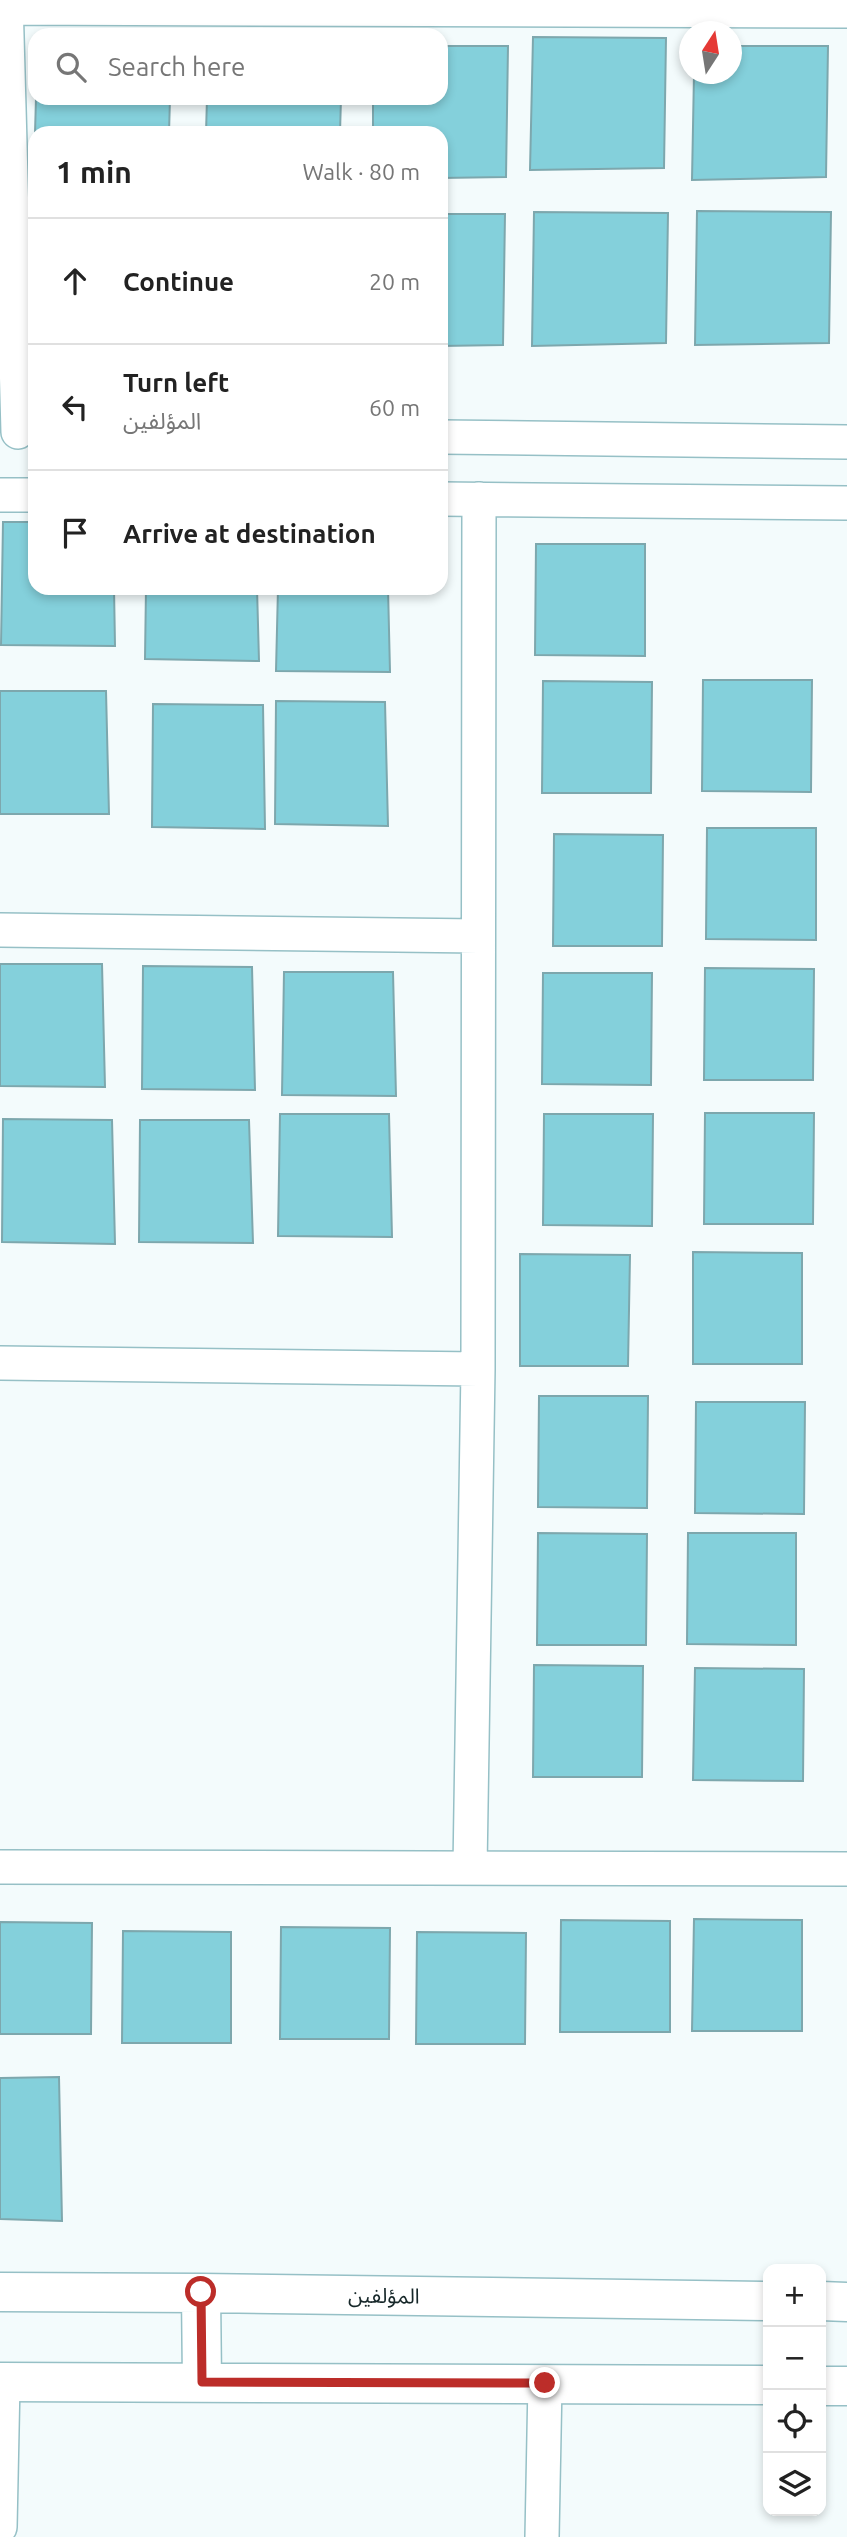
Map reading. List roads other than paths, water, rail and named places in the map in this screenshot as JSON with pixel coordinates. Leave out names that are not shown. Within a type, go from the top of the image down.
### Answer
[{"type":"street","points":[[18,432],[6,4],[847,11]]},
{"type":"street","points":[[448,437],[847,442]]},
{"type":"street","points":[[0,495],[28,495]]},
{"type":"street","points":[[448,499],[847,503]]},
{"type":"street","points":[[470,1868],[478,1369],[479,499]]},
{"type":"street","points":[[0,930],[478,936]]},
{"type":"street","points":[[0,1363],[478,1369]]},
{"type":"street","points":[[0,1867],[847,1869]]},
{"type":"street","name":"المؤلفين","points":[[0,2292],[201,2292],[763,2301]]},
{"type":"street","points":[[201,2292],[202,2382]]},
{"type":"street","points":[[826,2301],[847,2302]]},
{"type":"street","points":[[0,2527],[1,2382],[763,2385]]},
{"type":"street","points":[[542,2537],[545,2383]]},
{"type":"street","points":[[826,2386],[847,2386]]}]
